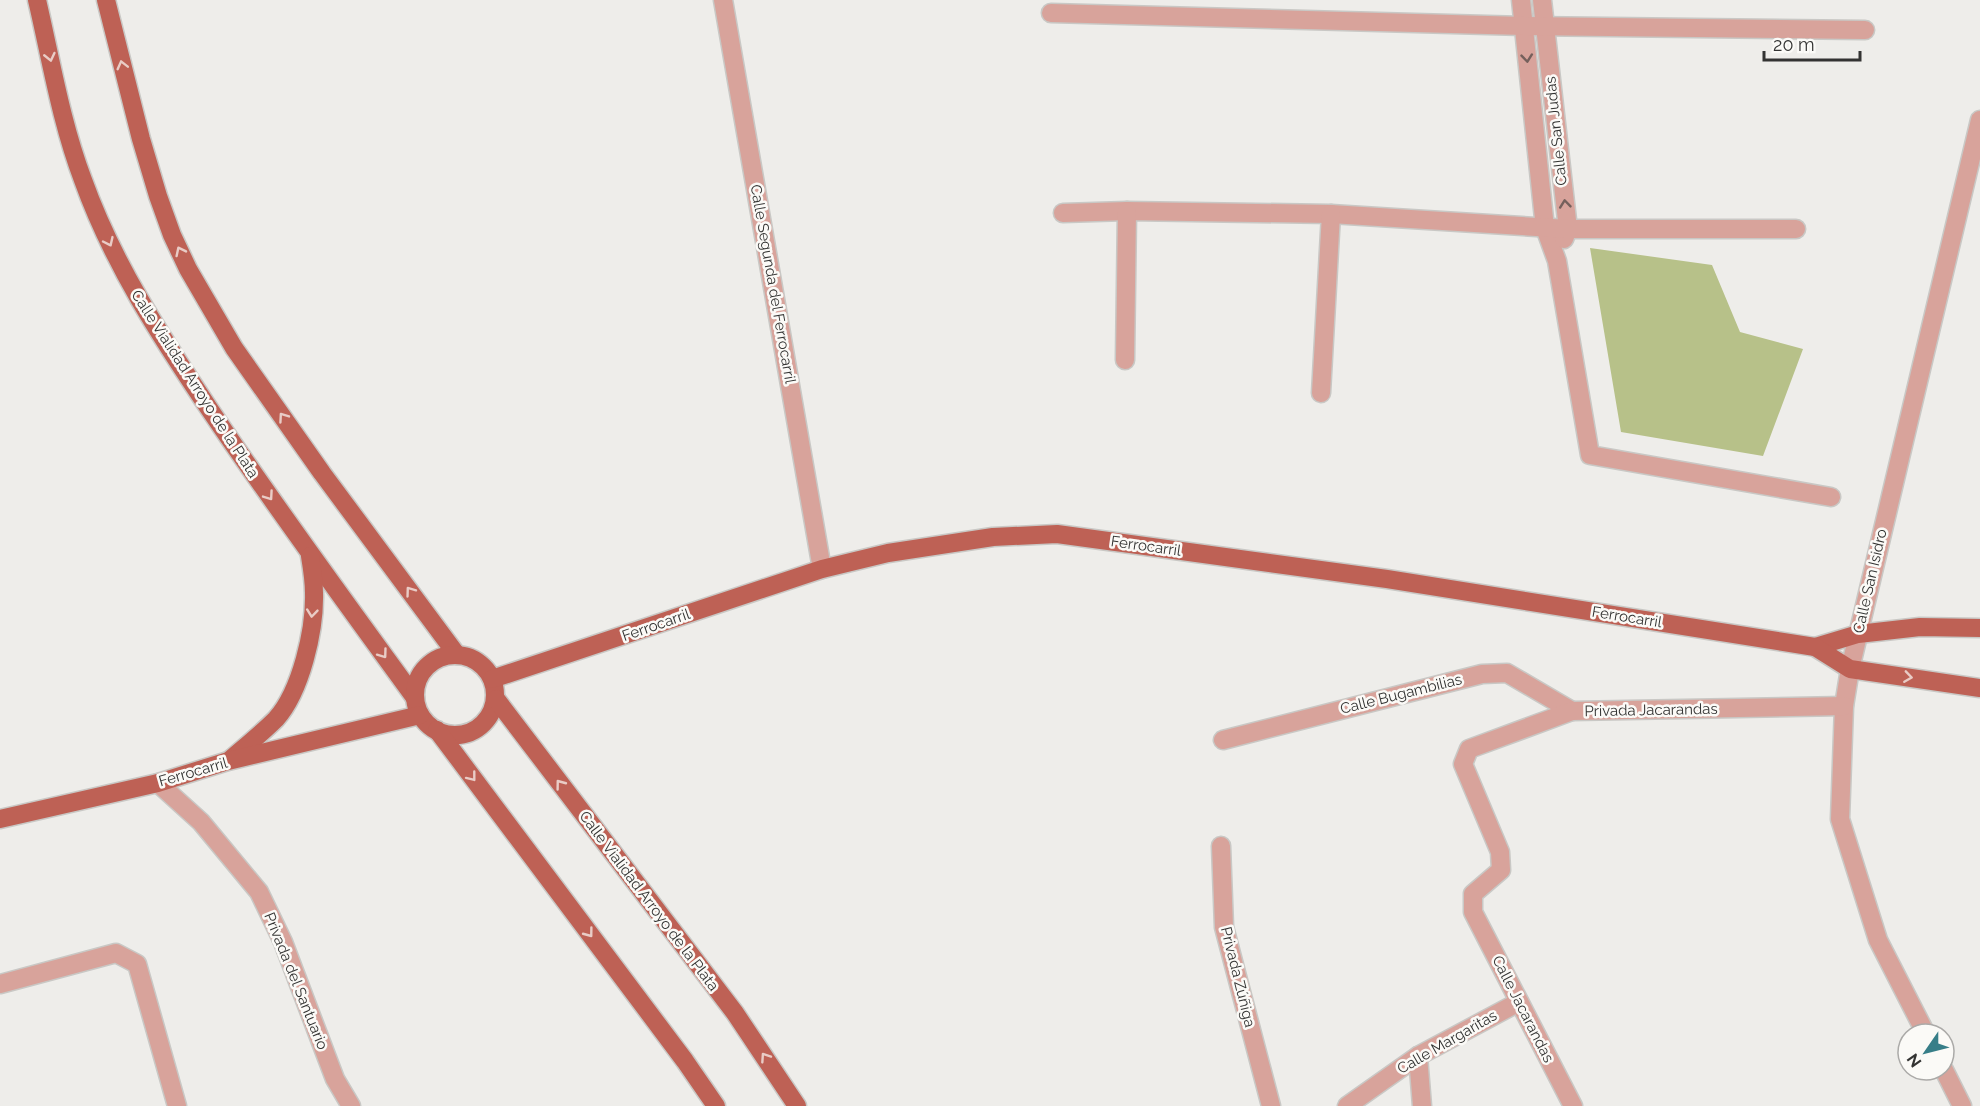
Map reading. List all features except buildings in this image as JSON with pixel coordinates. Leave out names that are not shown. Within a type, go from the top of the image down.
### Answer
[{"type":"main road","name":"Calle Vialidad Arroyo de la Plata","points":[[37,0],[67,127],[82,179],[122,270],[159,334],[242,458],[418,706]]},
{"type":"main road","points":[[106,0],[141,139],[158,196],[172,235],[188,269],[234,348],[322,473],[457,655]]},
{"type":"main road","name":"Ferrocarril","points":[[492,679],[822,569],[888,553],[993,537],[1057,534],[1387,579],[1815,647],[1850,669]]},
{"type":"main road","points":[[228,762],[276,718],[291,697],[301,668],[310,629],[314,594],[310,555]]},
{"type":"main road","name":"Ferrocarril","points":[[1815,647],[1858,634],[1920,627],[1980,628]]},
{"type":"main road","points":[[446,656],[468,657],[478,662],[492,679],[496,699],[489,717],[475,730],[456,735],[437,730],[427,724],[418,706],[416,687],[426,667],[446,656]]},
{"type":"main road","points":[[1850,669],[1980,688]]},
{"type":"main road","name":"Calle Vialidad Arroyo de la Plata","points":[[496,699],[735,1013],[797,1106]]},
{"type":"main road","name":"Ferrocarril","points":[[0,819],[158,783],[418,706]]},
{"type":"main road","points":[[437,730],[685,1061],[716,1106]]},
{"type":"street","name":"Calle Segunda del Ferrocarril","points":[[723,0],[822,569]]},
{"type":"street","name":"Calle San Judas","points":[[1521,0],[1545,228],[1557,261],[1590,454],[1831,497]]},
{"type":"street","name":"Calle San Judas","points":[[1542,0],[1568,229],[1557,261]]},
{"type":"street","points":[[1051,13],[1524,26],[1544,24],[1865,30]]},
{"type":"street","name":"Calle San Isidro","points":[[1920,1022],[1878,940],[1840,819],[1844,706],[1858,634],[1980,120]]},
{"type":"street","points":[[1063,213],[1127,211],[1331,214],[1568,229],[1796,229]]},
{"type":"street","points":[[1125,360],[1127,211]]},
{"type":"street","points":[[1321,393],[1331,214]]},
{"type":"street","name":"Calle Bugambilias","points":[[1223,740],[1482,674],[1507,673],[1572,711]]},
{"type":"street","name":"Privada Jacarandas","points":[[1473,912],[1473,894],[1501,870],[1500,852],[1463,764],[1469,749],[1572,711],[1844,706]]},
{"type":"street","name":"Privada del Santuario","points":[[158,783],[201,822],[258,892],[283,942],[335,1078],[351,1106]]},
{"type":"street","name":"Privada Zúñiga","points":[[1221,846],[1224,927],[1271,1106]]},
{"type":"street","name":"Calle Jacarandas","points":[[1473,912],[1573,1106]]},
{"type":"street","points":[[0,984],[116,953],[137,964],[177,1106]]},
{"type":"street","name":"Calle Margaritas","points":[[1347,1106],[1418,1056],[1519,1002]]},
{"type":"street","points":[[1418,1056],[1422,1106]]},
{"type":"street","points":[[1950,1082],[1962,1106]]},
{"type":"green space","points":[[1590,248],[1712,265],[1740,332],[1803,349],[1763,456],[1621,432]]}]
